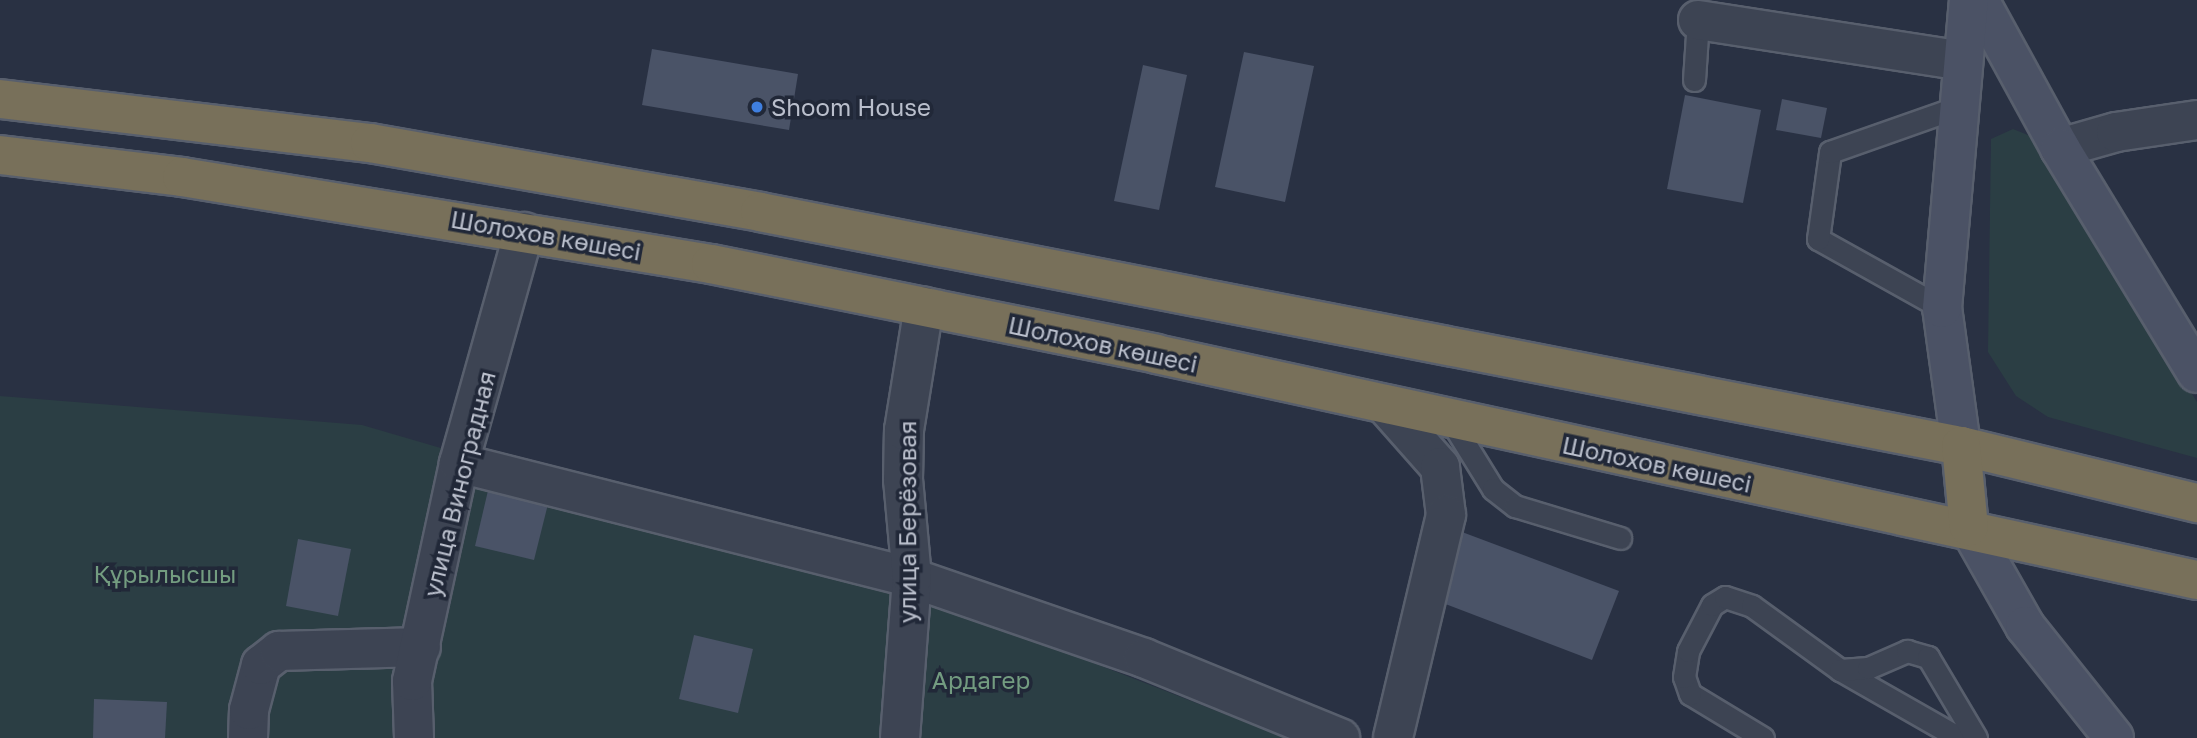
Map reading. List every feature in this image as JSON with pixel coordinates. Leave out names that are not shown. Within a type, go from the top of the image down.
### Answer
[{"type":"highway","points":[[0,99],[370,143],[760,212],[1961,446],[2197,503]]},
{"type":"highway","name":"Шолохов көшесі","points":[[0,155],[182,177],[524,232],[923,307],[1451,421],[1969,527],[2197,580]]},
{"type":"highway","points":[[1961,446],[1969,527]]},
{"type":"street","points":[[1961,446],[1942,308],[1969,0]]},
{"type":"street","points":[[1979,0],[2060,148],[2197,373]]},
{"type":"street","points":[[1698,20],[1962,61]]},
{"type":"street","points":[[2060,148],[2116,132],[2197,120]]},
{"type":"street","name":"улица Виноградная","points":[[414,738],[412,681],[459,463],[524,232]]},
{"type":"street","name":"улица Берёзовая","points":[[900,738],[912,578],[903,480],[904,430],[923,307]]},
{"type":"street","points":[[1387,407],[1440,467],[1446,515],[1393,738]]},
{"type":"street","points":[[459,463],[912,578],[1144,658],[1340,738]]},
{"type":"street","points":[[1969,527],[2025,626],[2114,738]]},
{"type":"street","points":[[248,738],[249,710],[261,665],[279,651],[421,647]]},
{"type":"lane","points":[[1694,80],[1698,20]]},
{"type":"lane","points":[[1942,308],[1818,239],[1830,152],[1958,107]]},
{"type":"lane","points":[[1451,421],[1493,489],[1515,506],[1620,538]]},
{"type":"lane","points":[[1763,738],[1690,694],[1684,677],[1688,651],[1712,605],[1725,597],[1752,606],[1840,670],[1959,738]]},
{"type":"lane","points":[[1840,670],[1868,668],[1907,651],[1928,657],[1976,738]]},
{"type":"green space","points":[[2013,129],[2035,138],[2197,402],[2197,458],[2048,417],[2016,396],[1988,352],[1991,139]]},
{"type":"green space","name":"Құрылысшы","points":[[0,396],[362,425],[842,565],[1286,738],[0,738]]},
{"type":"building","points":[[652,49],[798,74],[789,130],[642,105]]},
{"type":"building","points":[[1244,52],[1314,66],[1285,202],[1215,187]]},
{"type":"building","points":[[1143,65],[1187,75],[1159,210],[1114,201]]},
{"type":"building","points":[[1685,95],[1761,110],[1743,203],[1667,189]]},
{"type":"building","points":[[1782,99],[1827,108],[1821,138],[1776,130]]},
{"type":"building","points":[[490,482],[550,496],[534,560],[475,546]]},
{"type":"building","points":[[1462,532],[1619,591],[1592,660],[1435,600]]},
{"type":"building","points":[[298,539],[351,549],[338,616],[286,606]]},
{"type":"building","points":[[694,635],[753,649],[738,713],[679,699]]},
{"type":"building","points":[[94,699],[167,702],[165,738],[93,738]]},
{"type":"place","name":"Shoom House","points":[[757,107]]},
{"type":"park label","name":"Ардагер","points":[[981,680]]}]
